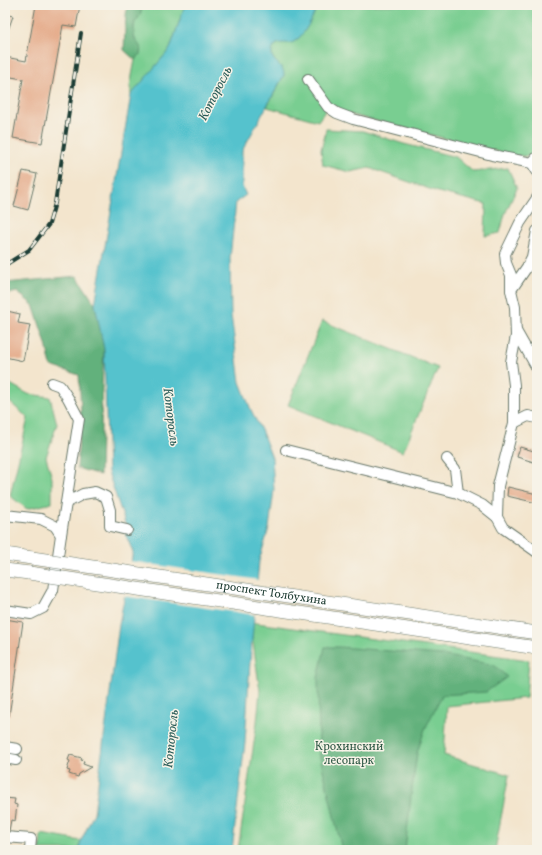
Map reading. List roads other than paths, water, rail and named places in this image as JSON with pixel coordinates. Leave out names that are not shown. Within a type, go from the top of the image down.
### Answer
[{"type":"main road","name":"проспект Толбухина","points":[[5,554],[537,633]]},
{"type":"main road","name":"проспект Толбухина","points":[[5,570],[537,648]]},
{"type":"street","points":[[308,79],[328,107],[348,117],[487,154],[535,163]]},
{"type":"street","points":[[497,517],[498,486],[514,423],[514,385],[511,362],[516,336],[515,306],[511,290],[511,275],[506,263],[505,254],[520,223],[537,198]]},
{"type":"street","points":[[511,290],[532,257],[537,231]]},
{"type":"street","points":[[516,331],[537,368]]},
{"type":"street","points":[[5,610],[31,614],[43,608],[53,590],[79,419],[60,386],[52,383]]},
{"type":"street","points":[[514,423],[528,416],[537,418]]},
{"type":"street","points":[[286,450],[458,493],[482,505],[497,517],[503,528],[537,552]]},
{"type":"street","points":[[448,459],[454,469],[458,493]]},
{"type":"street","points":[[66,503],[83,494],[95,492],[106,497],[110,510],[110,526],[127,530]]},
{"type":"street","points":[[5,515],[41,519],[54,526],[61,535]]},
{"type":"street","points":[[5,747],[16,754],[5,758]]},
{"type":"street","points":[[5,837],[31,839],[30,850]]},
{"type":"water","name":"Которосль","points":[[185,5],[318,5],[308,25],[299,38],[292,43],[276,45],[272,52],[273,58],[284,72],[284,75],[242,151],[242,186],[246,195],[236,202],[230,258],[231,315],[240,382],[272,458],[274,490],[269,528],[259,561],[250,662],[245,743],[232,850],[79,850],[81,841],[94,813],[119,625],[133,552],[125,533],[130,534],[131,528],[126,526],[108,472],[104,349],[95,304],[131,95],[170,49]]},
{"type":"railway","points":[[5,265],[29,250],[49,224],[55,203],[81,33]]},
{"type":"park label","name":"Крохинский лесопарк","points":[[349,754]]}]
